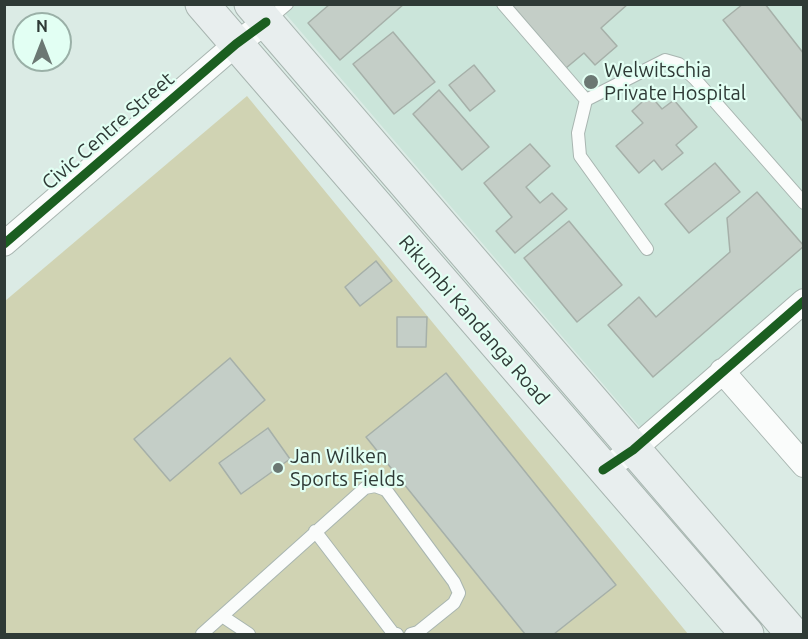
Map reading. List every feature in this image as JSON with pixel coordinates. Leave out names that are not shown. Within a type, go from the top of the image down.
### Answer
[{"type":"main road","name":"Rikumbi Kandanga Road","points":[[202,4],[747,634]]},
{"type":"main road","name":"Rikumbi Kandanga Road","points":[[268,10],[633,450],[794,634]]},
{"type":"street","name":"Civic Centre Street","points":[[4,244],[236,44],[268,10]]},
{"type":"street","points":[[603,470],[633,450],[804,301]]},
{"type":"street","points":[[722,371],[804,465]]},
{"type":"lane","points":[[503,4],[586,100]]},
{"type":"lane","points":[[647,249],[580,156],[578,133],[586,100],[664,60],[673,61],[695,79],[804,203]]},
{"type":"lane","points":[[202,634],[365,488],[375,486],[386,490],[454,582],[459,593],[454,603],[418,632],[411,634]]},
{"type":"lane","points":[[315,531],[393,633],[397,634]]},
{"type":"lane","points":[[222,616],[249,634]]},
{"type":"shaded area","points":[[278,5],[803,5],[803,292],[645,433]]},
{"type":"shaded area","name":"Jan Wilken Sports Fields","points":[[247,96],[688,634],[5,634],[5,301]]},
{"type":"building","points":[[330,4],[404,4],[340,60],[308,23]]},
{"type":"building","points":[[511,4],[628,4],[601,28],[617,46],[595,65],[584,53],[566,68]]},
{"type":"building","points":[[743,4],[765,4],[804,54],[804,123],[723,20]]},
{"type":"building","points":[[393,32],[435,82],[394,114],[353,64]]},
{"type":"building","points":[[474,65],[495,91],[470,111],[449,85]]},
{"type":"building","points":[[439,90],[489,147],[462,170],[413,114]]},
{"type":"building","points":[[650,95],[662,109],[674,100],[697,127],[676,145],[683,153],[662,170],[654,160],[639,173],[616,146],[643,123],[632,111]]},
{"type":"building","points":[[530,144],[550,166],[526,187],[540,203],[552,193],[567,209],[515,253],[496,231],[512,217],[484,183]]},
{"type":"building","points":[[715,163],[740,192],[689,233],[665,204]]},
{"type":"building","points":[[757,192],[804,246],[653,377],[608,325],[639,297],[656,317],[730,252],[727,218]]},
{"type":"building","points":[[569,221],[622,285],[577,322],[524,258]]},
{"type":"building","points":[[376,261],[392,281],[360,306],[345,287]]},
{"type":"building","points":[[397,317],[427,317],[426,347],[397,347]]},
{"type":"building","points":[[230,358],[265,400],[170,481],[134,439]]},
{"type":"building","points":[[446,373],[616,585],[554,634],[525,634],[366,437]]},
{"type":"building","points":[[268,428],[290,459],[241,494],[219,463]]},
{"type":"cycle path","points":[[4,244],[236,44],[266,22]]},
{"type":"cycle path","points":[[603,470],[633,450],[804,301]]},
{"type":"place","name":"Welwitschia Private Hospital","points":[[591,82]]},
{"type":"place","name":"Jan Wilken Sports Fields","points":[[278,468]]}]
